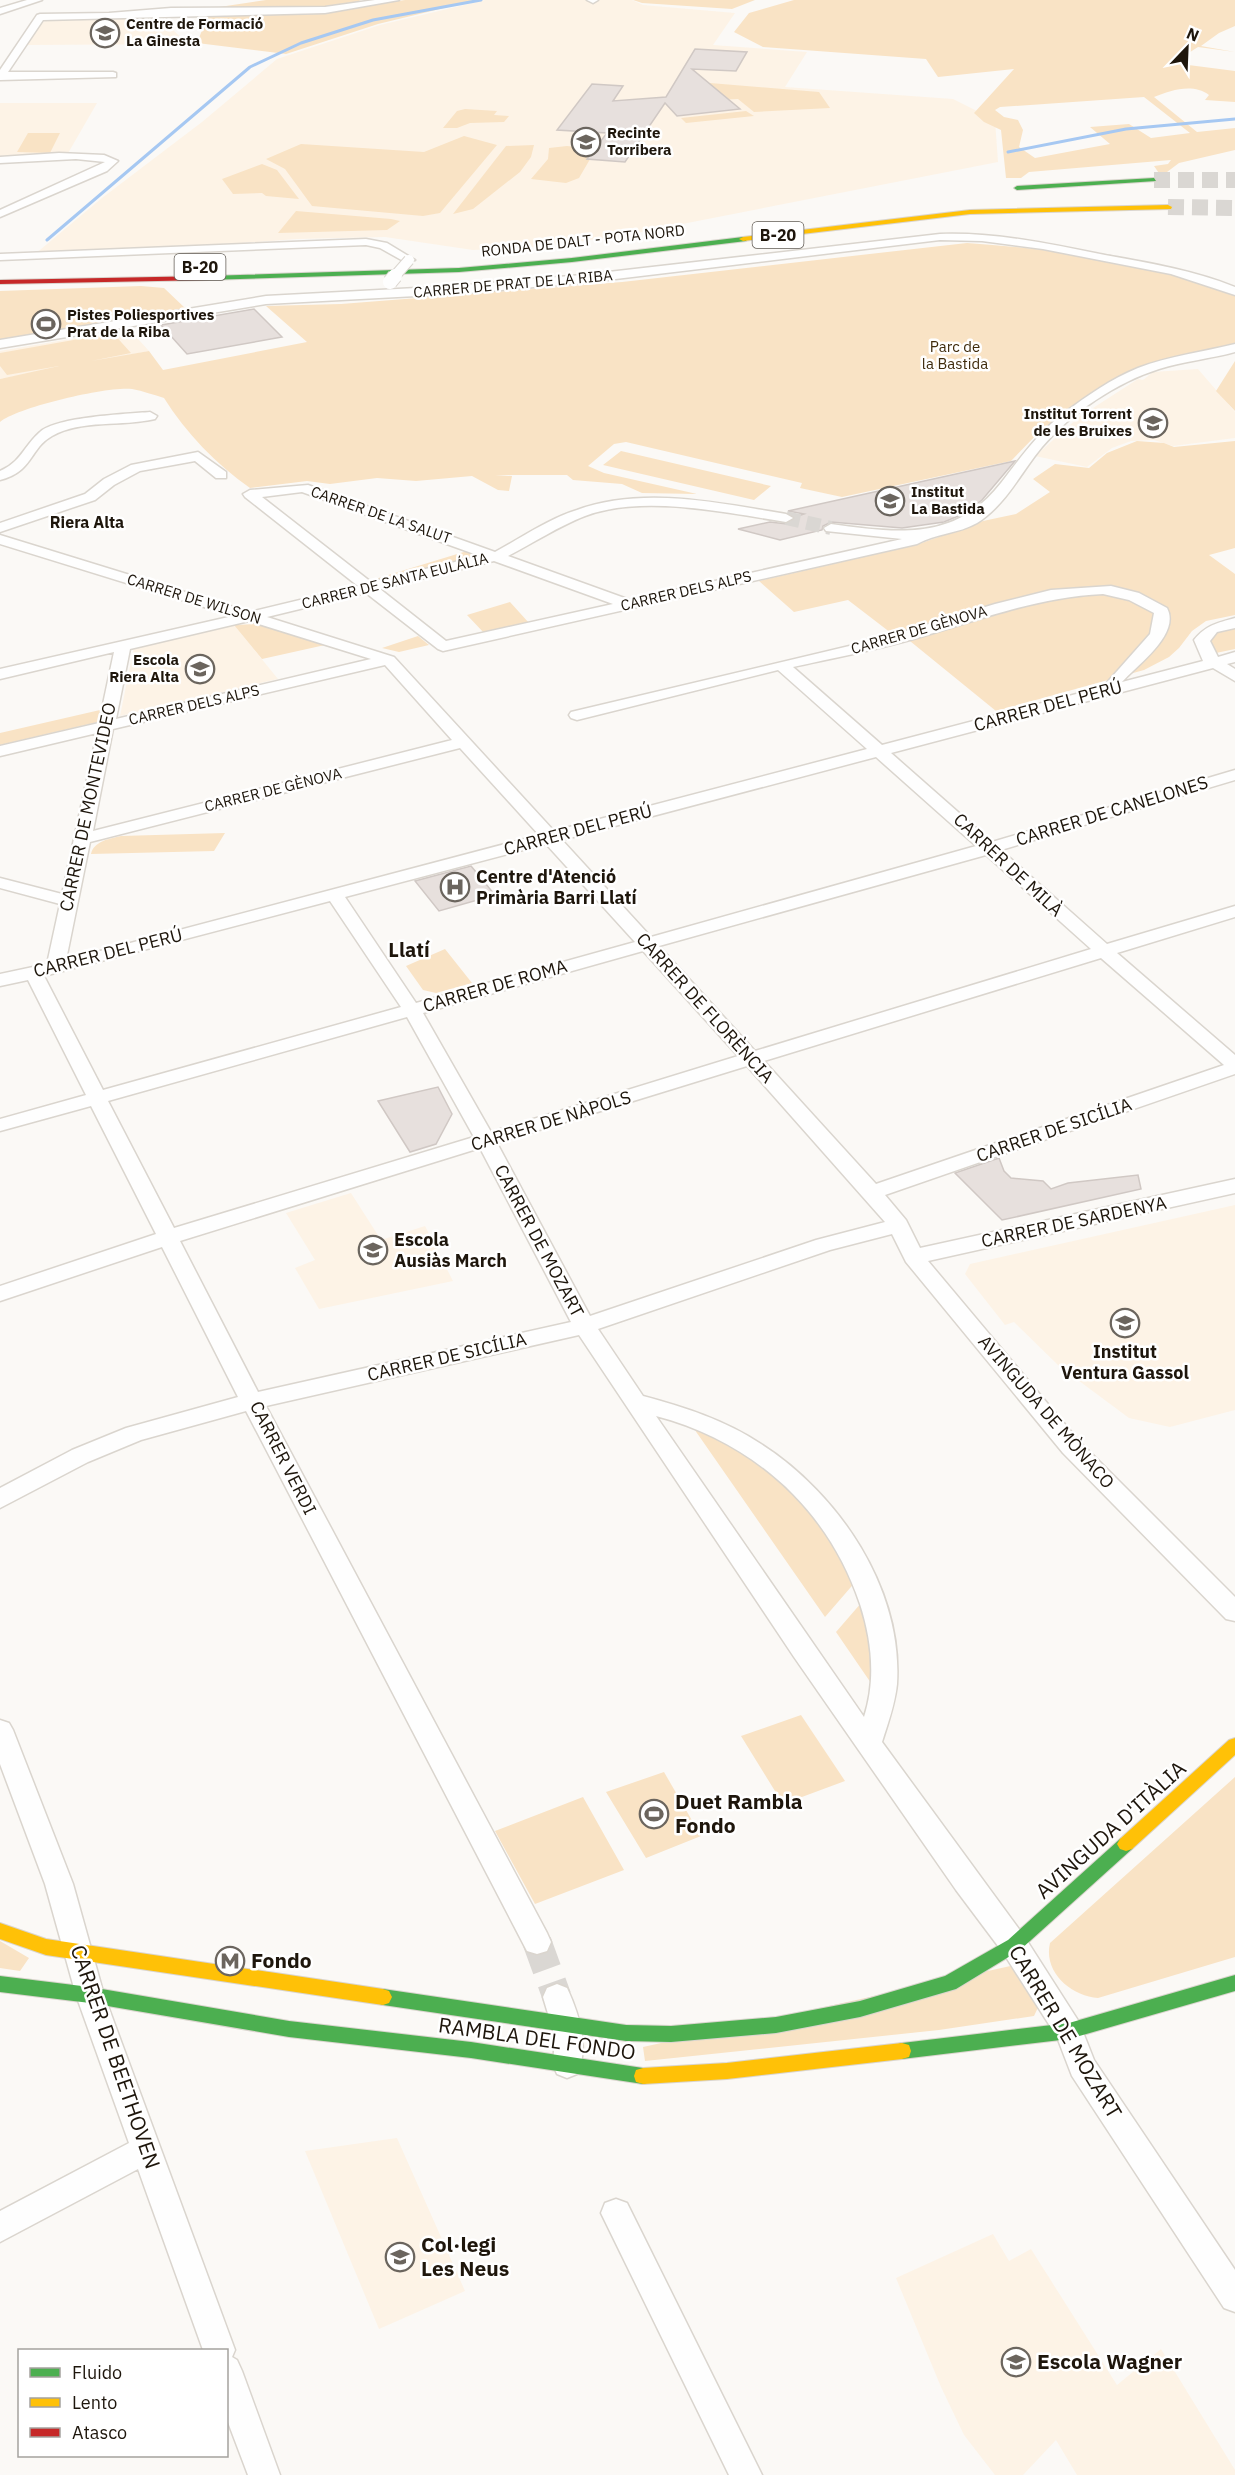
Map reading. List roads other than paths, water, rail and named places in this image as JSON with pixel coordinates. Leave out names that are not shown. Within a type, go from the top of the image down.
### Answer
[{"type":"main road","points":[[998,189],[1154,180]]},
{"type":"main road","name":"RONDA DE DALT - POTA NORD","points":[[0,282],[388,278],[585,259],[906,218],[1032,209],[1168,207]]},
{"type":"main road","name":"RONDA DE DALT - POTA NORD","points":[[0,272],[470,260],[578,250],[779,220]]},
{"type":"main road","points":[[252,262],[404,261]]},
{"type":"main road","points":[[0,264],[230,262]]},
{"type":"main road","points":[[0,290],[388,278]]},
{"type":"main road","name":"AVINGUDA D'ITÀLIA","points":[[1014,1945],[1235,1745]]},
{"type":"main road","name":"RAMBLA DEL FONDO","points":[[0,1931],[46,1947],[78,1952],[567,2026],[626,2033],[671,2034],[776,2025],[860,2009],[950,1983],[1014,1945]]},
{"type":"main road","name":"RAMBLA DEL FONDO","points":[[0,1984],[90,1995],[289,2029],[471,2050],[638,2076],[727,2071],[1070,2031],[1235,1983]]},
{"type":"street","points":[[0,11],[37,0]]},
{"type":"street","points":[[159,13],[248,0]]},
{"type":"street","points":[[1,76],[34,22],[40,17],[325,10],[394,0]]},
{"type":"street","points":[[12,8],[35,11],[41,14],[40,17]]},
{"type":"street","points":[[1,76],[113,75]]},
{"type":"street","points":[[0,160],[105,157],[112,164],[0,214]]},
{"type":"street","name":"CARRER DE PRAT DE LA RIBA","points":[[0,344],[244,302],[582,279],[940,237],[985,237],[1028,243],[1167,270],[1235,291]]},
{"type":"street","points":[[0,257],[366,242],[383,245],[404,261],[388,278],[380,294]]},
{"type":"street","points":[[831,528],[867,533],[926,533],[957,527],[974,519],[989,507],[1041,439],[1099,395],[1142,371],[1235,348]]},
{"type":"street","points":[[0,476],[18,468],[45,434],[56,429],[95,421],[150,416]]},
{"type":"street","points":[[0,528],[90,497],[109,482],[136,468],[198,456],[221,475]]},
{"type":"street","name":"CARRER DE LA SALUT","points":[[370,588],[250,494],[303,488],[629,604]]},
{"type":"street","name":"CARRER DE SANTA EULÁLIA","points":[[0,674],[253,616],[497,556],[580,513],[609,505],[648,503],[702,505],[786,518]]},
{"type":"street","name":"CARRER DELS ALPS","points":[[370,588],[443,646],[912,541],[926,533]]},
{"type":"street","name":"CARRER DE WILSON","points":[[0,539],[253,616],[388,660]]},
{"type":"street","name":"CARRER DE GÈNOVA","points":[[578,715],[898,639],[1020,600],[1052,594],[1104,590],[1129,594],[1147,601],[1162,611],[1163,617],[1162,627],[1141,656],[1114,681],[1110,689]]},
{"type":"street","name":"CARRER DEL PERÚ","points":[[1155,677],[1178,664],[1212,629],[1235,623]]},
{"type":"street","points":[[1202,640],[1205,652],[1235,676]]},
{"type":"street","name":"CARRER DE MONTEVIDEO","points":[[55,968],[123,646]]},
{"type":"street","name":"CARRER DEL PERÚ","points":[[0,980],[55,968],[1235,657]]},
{"type":"street","name":"CARRER DELS ALPS","points":[[0,751],[388,660]]},
{"type":"street","name":"CARRER DE FLORÈNCIA","points":[[388,660],[872,1192],[899,1225]]},
{"type":"street","name":"CARRER DE MILÀ","points":[[782,665],[990,848],[1104,953],[1235,1066]]},
{"type":"street","name":"CARRER DE GÈNOVA","points":[[84,838],[462,742]]},
{"type":"street","name":"CARRER DE CANELONES","points":[[990,848],[1235,775]]},
{"type":"street","name":"CARRER DE ROMA","points":[[0,1125],[990,848]]},
{"type":"street","points":[[0,883],[68,901]]},
{"type":"street","name":"CARRER DE MOZART","points":[[334,893],[412,1010],[486,1141],[584,1326],[803,1650],[966,1882],[1014,1945],[1070,2031],[1082,2067],[1235,2297]]},
{"type":"street","name":"CARRER DE NÀPOLS","points":[[0,1294],[168,1236],[1104,953],[1235,911]]},
{"type":"street","name":"CARRER VERDI","points":[[33,972],[95,1098],[448,1777],[537,1942]]},
{"type":"street","name":"CARRER DE SICÍLIA","points":[[872,1192],[1235,1066]]},
{"type":"street","name":"CARRER DE SARDENYA","points":[[913,1257],[1235,1186]]},
{"type":"street","name":"CARRER DE SICÍLIA","points":[[0,1499],[80,1456],[134,1434],[254,1401],[584,1326],[813,1248],[899,1225]]},
{"type":"street","name":"AVINGUDA DE MÒNACO","points":[[899,1225],[913,1257],[1071,1447],[1235,1612]]},
{"type":"street","points":[[636,1402],[665,1408],[704,1422],[766,1456],[797,1482],[822,1509],[843,1540],[869,1587],[883,1655],[884,1684],[879,1714],[868,1742]]},
{"type":"street","name":"CARRER DE BEETHOVEN","points":[[0,1730],[59,1884],[90,1995],[219,2349]]},
{"type":"street","points":[[557,1997],[567,2026],[567,2065]]},
{"type":"street","points":[[0,2227],[146,2149]]},
{"type":"street","points":[[616,2213],[746,2475]]},
{"type":"street","points":[[228,2376],[264,2475]]},
{"type":"waterway","points":[[47,240],[250,67],[301,43],[373,20],[481,0]]},
{"type":"waterway","points":[[1008,152],[1126,129],[1235,119]]},
{"type":"tunnel","points":[[1154,180],[1235,180]]},
{"type":"tunnel","points":[[1168,207],[1235,208]]},
{"type":"tunnel","points":[[786,518],[831,528]]},
{"type":"tunnel","points":[[537,1942],[557,1997]]},
{"type":"place","name":"Centre de Formació La Ginesta","points":[[105,33]]},
{"type":"place","name":"Recinte Torribera","points":[[586,142]]},
{"type":"place","name":"Pistes Poliesportives Prat de la Riba","points":[[46,324]]},
{"type":"place","name":"Institut Torrent de les Bruixes","points":[[1153,423]]},
{"type":"place","name":"Institut La Bastida","points":[[890,501]]},
{"type":"place","name":"Escola Riera Alta","points":[[200,669]]},
{"type":"place","name":"Centre d'Atenció Primària Barri Llatí","points":[[455,887]]},
{"type":"place","name":"Escola Ausiàs March","points":[[373,1250]]},
{"type":"place","name":"Institut Ventura Gassol","points":[[1125,1323]]},
{"type":"place","name":"Duet Rambla Fondo","points":[[654,1814]]},
{"type":"place","name":"Fondo","points":[[230,1961]]},
{"type":"place","name":"Col·legi Les Neus","points":[[400,2257]]},
{"type":"place","name":"Escola Wagner","points":[[1016,2362]]},
{"type":"district","name":"Riera Alta","points":[[87,522]]},
{"type":"district","name":"Llatí","points":[[409,950]]},
{"type":"park label","name":"Parc de la Bastida","points":[[955,356]]}]
